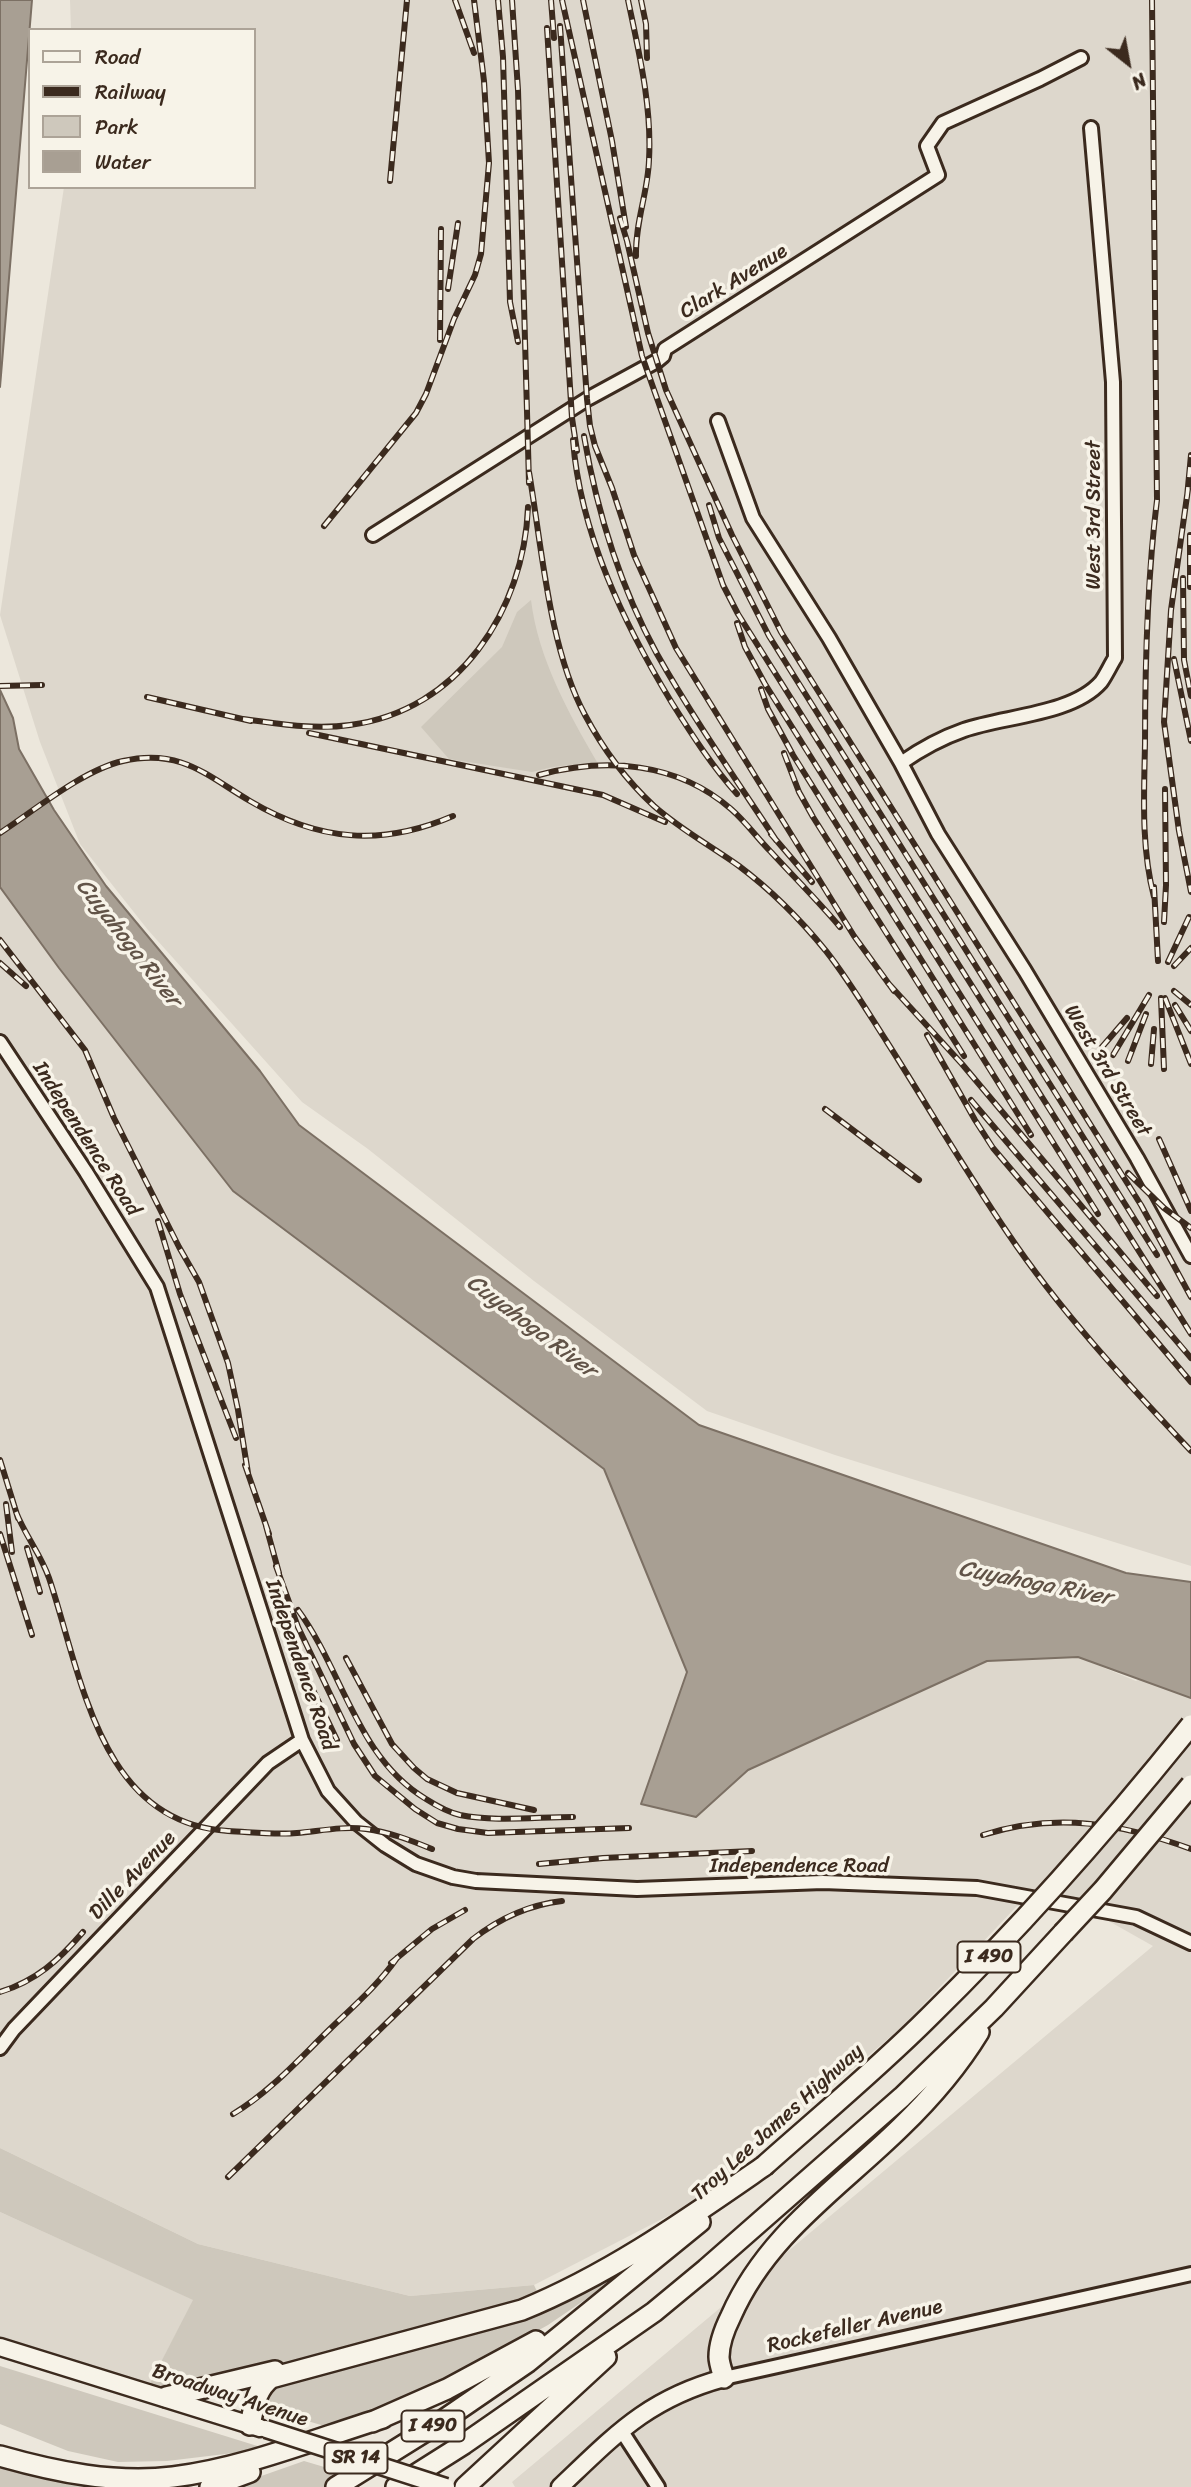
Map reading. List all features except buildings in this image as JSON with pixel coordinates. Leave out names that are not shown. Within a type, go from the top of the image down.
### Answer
[{"type":"highway","name":"Troy Lee James Highway","points":[[520,2359],[639,2274],[927,2020],[1060,1881],[1129,1803],[1191,1725]]},
{"type":"highway","name":"I 490","points":[[396,2487],[464,2444],[654,2312],[902,2097],[993,2008],[1103,1890],[1191,1786]]},
{"type":"highway","points":[[724,2378],[719,2357],[723,2333],[755,2271],[792,2226],[902,2126],[960,2064],[993,2008]]},
{"type":"highway","points":[[166,2397],[324,2362],[522,2310],[555,2297],[613,2266],[764,2166]]},
{"type":"highway","points":[[465,2487],[654,2312]]},
{"type":"highway","points":[[210,2487],[292,2457],[520,2359]]},
{"type":"highway","name":"I 490","points":[[336,2487],[442,2421],[520,2359]]},
{"type":"highway","points":[[258,2427],[256,2399],[263,2384],[271,2378],[324,2362]]},
{"type":"highway","points":[[0,2456],[106,2478],[173,2477],[228,2467],[383,2417]]},
{"type":"main road","name":"Broadway Avenue","points":[[0,2347],[446,2487]]},
{"type":"main road","name":"Rockefeller Avenue","points":[[560,2487],[647,2409],[680,2392],[724,2378]]},
{"type":"street","name":"Clark Avenue","points":[[373,535],[589,398],[657,361],[663,356],[665,349],[938,176],[927,146],[943,122],[1081,58]]},
{"type":"street","name":"West 3rd Street","points":[[901,763],[929,744],[965,729],[1054,709],[1080,697],[1100,682],[1115,658],[1113,382],[1091,128]]},
{"type":"street","name":"West 3rd Street","points":[[718,421],[753,518],[829,638],[901,763],[938,834],[1025,971],[1137,1158],[1191,1256]]},
{"type":"street","name":"Independence Road","points":[[0,1042],[86,1172],[157,1287],[302,1740],[328,1791],[364,1828],[416,1864],[453,1877],[476,1881],[637,1889],[823,1882],[977,1888],[1136,1917],[1191,1943]]},
{"type":"street","name":"Dille Avenue","points":[[0,2048],[14,2029],[268,1763],[302,1740]]},
{"type":"street","name":"Rockefeller Avenue","points":[[724,2378],[1191,2274]]},
{"type":"street","points":[[621,2430],[658,2487]]},
{"type":"shaded area","points":[[70,0],[1191,0],[1191,1566],[835,1455],[707,1411],[534,1281],[368,1149],[302,1102],[148,930],[80,844],[40,742],[0,615],[64,189],[256,189],[256,28],[71,28]]},
{"type":"shaded area","points":[[0,887],[59,968],[233,1191],[604,1469],[687,1672],[641,1803],[696,1817],[748,1770],[987,1661],[1078,1657],[1136,1681],[1191,1652],[1191,2487],[515,2487],[512,2482],[1153,1946],[1098,1915],[1017,1906],[901,2028],[697,2201],[534,2285],[410,2296],[198,2244],[0,2148]]},
{"type":"shaded area","points":[[0,2212],[194,2300],[146,2391],[0,2347]]},
{"type":"green space","points":[[531,600],[547,664],[565,704],[597,762],[532,772],[449,759],[421,727],[502,647],[517,612]]},
{"type":"green space","points":[[0,2148],[198,2244],[410,2296],[534,2285],[542,2302],[232,2383],[146,2391],[193,2300],[0,2212]]},
{"type":"green space","points":[[615,2274],[617,2278],[548,2325],[449,2380],[328,2427],[263,2408],[268,2386]]},
{"type":"green space","points":[[0,2366],[267,2449],[167,2461],[118,2462],[68,2451],[0,2424]]},
{"type":"green space","points":[[304,2461],[351,2475],[330,2487],[230,2487]]},
{"type":"green space","points":[[0,2463],[155,2485],[200,2483],[191,2487],[0,2487]]},
{"type":"water","points":[[0,0],[32,0],[28,28],[0,387]]},
{"type":"water","name":"Cuyahoga River","points":[[0,690],[13,718],[19,749],[54,810],[106,886],[260,1071],[299,1125],[699,1425],[1126,1573],[1191,1582],[1191,1698],[1078,1657],[987,1661],[748,1770],[696,1817],[641,1804],[687,1672],[604,1469],[233,1191],[59,968],[0,887]]},
{"type":"railway","points":[[390,181],[407,0]]},
{"type":"railway","points":[[455,0],[474,53]]},
{"type":"railway","points":[[324,526],[416,413],[475,275],[481,254],[489,163],[484,81],[474,0]]},
{"type":"railway","points":[[498,0],[503,57],[510,302],[518,342]]},
{"type":"railway","points":[[512,0],[518,90],[529,483]]},
{"type":"railway","points":[[551,0],[554,38]]},
{"type":"railway","points":[[562,0],[642,356],[723,585],[738,614],[1191,1334]]},
{"type":"railway","points":[[583,0],[612,141],[626,227]]},
{"type":"railway","points":[[628,0],[649,120],[648,172],[637,232],[636,256]]},
{"type":"railway","points":[[641,0],[646,24],[647,58]]},
{"type":"railway","points":[[1152,0],[1157,500],[1147,621],[1144,802],[1145,840],[1154,897]]},
{"type":"railway","points":[[560,26],[587,399],[595,446],[634,555],[676,648],[854,936],[894,991]]},
{"type":"railway","points":[[547,28],[572,418],[577,451]]},
{"type":"railway","points":[[620,218],[648,333],[666,390],[732,535],[781,632],[1141,1205],[1191,1297]]},
{"type":"railway","points":[[448,289],[458,223]]},
{"type":"railway","points":[[440,340],[441,229]]},
{"type":"railway","points":[[584,436],[603,520],[621,575],[644,628],[685,701],[776,840]]},
{"type":"railway","points":[[573,440],[585,509],[607,577],[621,610],[672,703],[737,794]]},
{"type":"railway","points":[[1187,497],[1191,455]]},
{"type":"railway","points":[[529,472],[548,597],[563,659],[585,715],[607,752],[654,806],[751,875],[816,939],[857,995],[1027,1261],[1094,1345],[1191,1451]]},
{"type":"railway","points":[[1188,489],[1171,610],[1164,722],[1179,831],[1191,892]]},
{"type":"railway","points":[[709,505],[719,538],[769,636],[1157,1255]]},
{"type":"railway","points":[[243,719],[310,727],[350,725],[389,716],[423,700],[453,677],[478,649],[499,618],[514,583],[524,545],[528,507]]},
{"type":"railway","points":[[1190,535],[1190,587]]},
{"type":"railway","points":[[1183,578],[1184,660],[1191,696]]},
{"type":"railway","points":[[737,623],[745,647],[765,684],[1098,1214]]},
{"type":"railway","points":[[1174,659],[1191,741]]},
{"type":"railway","points":[[0,686],[42,685]]},
{"type":"railway","points":[[761,689],[768,709],[793,755],[1031,1135]]},
{"type":"railway","points":[[147,697],[251,721]]},
{"type":"railway","points":[[309,733],[603,795],[665,822]]},
{"type":"railway","points":[[784,753],[799,792],[813,817],[964,1056]]},
{"type":"railway","points":[[0,833],[92,773],[123,761],[143,758],[161,758],[191,766],[275,814],[300,825],[325,831],[375,835],[426,826],[453,816]]},
{"type":"railway","points":[[539,775],[564,769],[615,765],[664,773],[688,781],[731,809],[840,927]]},
{"type":"railway","points":[[1164,922],[1165,789]]},
{"type":"railway","points":[[771,834],[812,882]]},
{"type":"railway","points":[[1154,887],[1158,961]]},
{"type":"railway","points":[[1168,962],[1189,917]]},
{"type":"railway","points":[[0,940],[85,1050],[114,1118],[199,1282],[228,1363],[248,1473]]},
{"type":"railway","points":[[1174,966],[1191,948]]},
{"type":"railway","points":[[0,963],[26,986]]},
{"type":"railway","points":[[888,983],[962,1064],[1157,1296]]},
{"type":"railway","points":[[1174,991],[1191,1005]]},
{"type":"railway","points":[[1113,1055],[1149,995]]},
{"type":"railway","points":[[1161,998],[1164,1069]]},
{"type":"railway","points":[[1165,998],[1191,1064]]},
{"type":"railway","points":[[1175,1005],[1191,1031]]},
{"type":"railway","points":[[1128,1061],[1146,1014]]},
{"type":"railway","points":[[1102,1047],[1127,1018]]},
{"type":"railway","points":[[1151,1064],[1154,1029]]},
{"type":"railway","points":[[927,1035],[993,1148],[1191,1382]]},
{"type":"railway","points":[[971,1100],[1191,1358]]},
{"type":"railway","points":[[825,1109],[919,1180]]},
{"type":"railway","points":[[1159,1139],[1191,1211]]},
{"type":"railway","points":[[1128,1173],[1164,1208],[1191,1228]]},
{"type":"railway","points":[[158,1221],[180,1294],[236,1438]]},
{"type":"railway","points":[[0,1460],[18,1518]]},
{"type":"railway","points":[[245,1465],[269,1534]]},
{"type":"railway","points":[[6,1504],[12,1552]]},
{"type":"railway","points":[[16,1512],[49,1578],[86,1699],[102,1738],[123,1773],[150,1802],[185,1822],[228,1831],[289,1834],[357,1828],[391,1834],[432,1849]]},
{"type":"railway","points":[[266,1526],[279,1573]]},
{"type":"railway","points":[[0,1534],[32,1635]]},
{"type":"railway","points":[[27,1548],[40,1592]]},
{"type":"railway","points":[[276,1566],[298,1627],[354,1744],[375,1776],[415,1809],[437,1823],[488,1833],[629,1828]]},
{"type":"railway","points":[[298,1610],[314,1634],[367,1737],[383,1761],[403,1782],[434,1804],[460,1815],[501,1819],[573,1817]]},
{"type":"railway","points":[[291,1644],[337,1740]]},
{"type":"railway","points":[[346,1658],[392,1744],[427,1779],[457,1793],[534,1810]]},
{"type":"railway","points":[[983,1835],[1010,1828],[1062,1822],[1113,1827],[1191,1849]]},
{"type":"railway","points":[[539,1864],[752,1851]]},
{"type":"railway","points":[[228,2177],[473,1939],[515,1914],[562,1901]]},
{"type":"railway","points":[[391,1963],[432,1929],[465,1910]]},
{"type":"railway","points":[[0,1992],[36,1976],[65,1952],[83,1932]]},
{"type":"railway","points":[[233,2114],[284,2074],[365,1995],[397,1958]]}]
